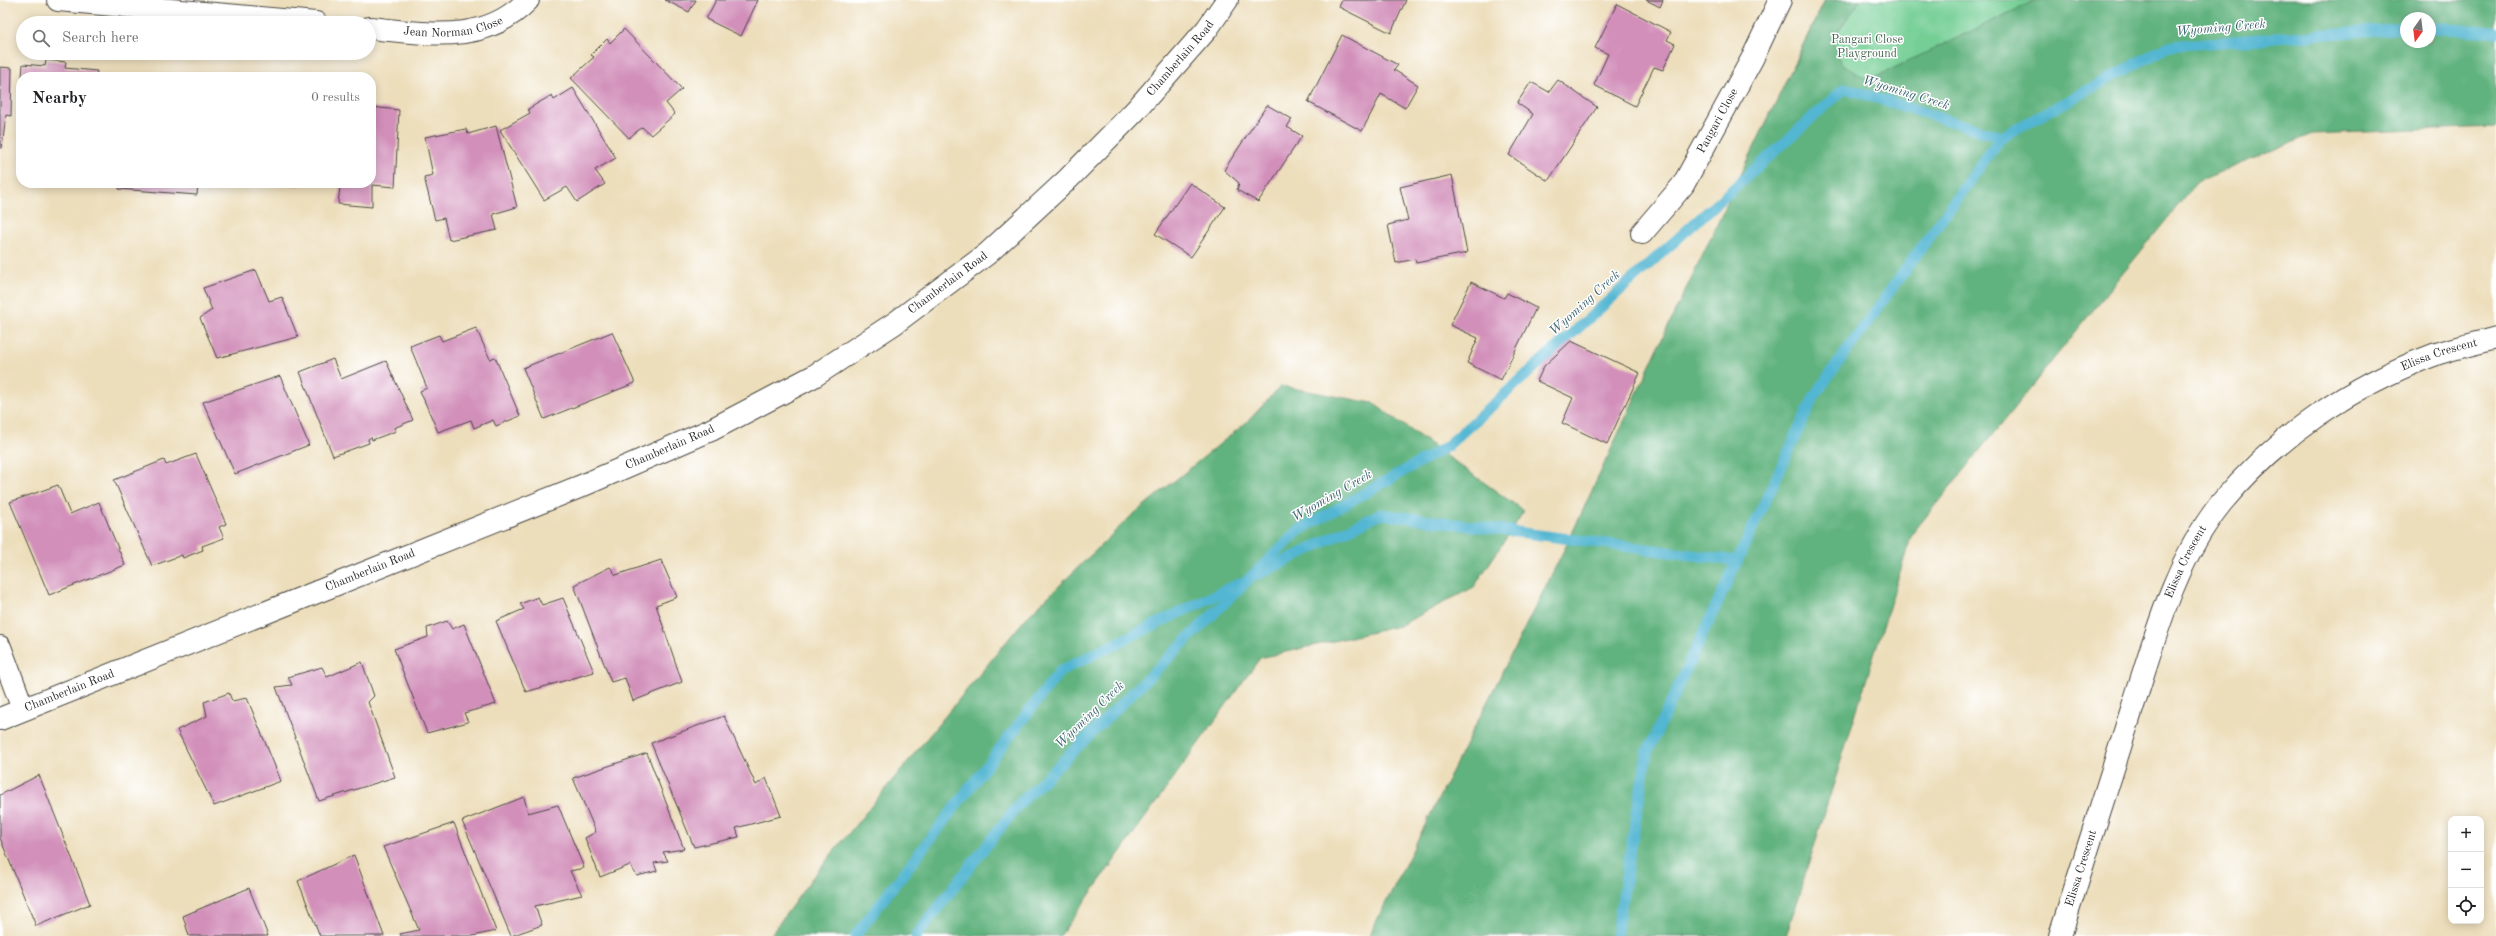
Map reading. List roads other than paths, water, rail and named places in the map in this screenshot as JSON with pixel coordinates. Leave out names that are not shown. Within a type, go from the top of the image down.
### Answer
[{"type":"street","points":[[58,0],[237,16]]},
{"type":"street","name":"Jean Norman Close","points":[[376,29],[434,34],[462,33],[493,26],[516,12],[528,0]]},
{"type":"street","name":"Chamberlain Road","points":[[0,719],[579,487],[711,430],[814,376],[895,322],[987,254],[1068,179],[1135,111],[1207,29],[1227,0]]},
{"type":"street","name":"Pangari Close","points":[[1642,233],[1683,185],[1752,59],[1780,0]]},
{"type":"street","name":"Elissa Crescent","points":[[2060,936],[2163,613],[2186,558],[2222,502],[2269,454],[2311,418],[2354,392],[2393,372],[2433,355],[2496,338]]},
{"type":"street","points":[[0,647],[23,709]]},
{"type":"waterway","name":"Wyoming Creek","points":[[916,936],[1018,805],[1298,531],[1446,447],[1845,88],[2001,137],[2169,46],[2400,28]]},
{"type":"waterway","name":"Wyoming Creek","points":[[2436,28],[2496,32]]},
{"type":"waterway","points":[[1616,936],[1647,753],[1815,395],[2001,137]]},
{"type":"waterway","points":[[1259,574],[1380,514],[1737,561]]},
{"type":"waterway","points":[[855,936],[1060,671],[1240,583]]},
{"type":"park label","name":"Pangari Close Playground","points":[[1867,47]]}]
